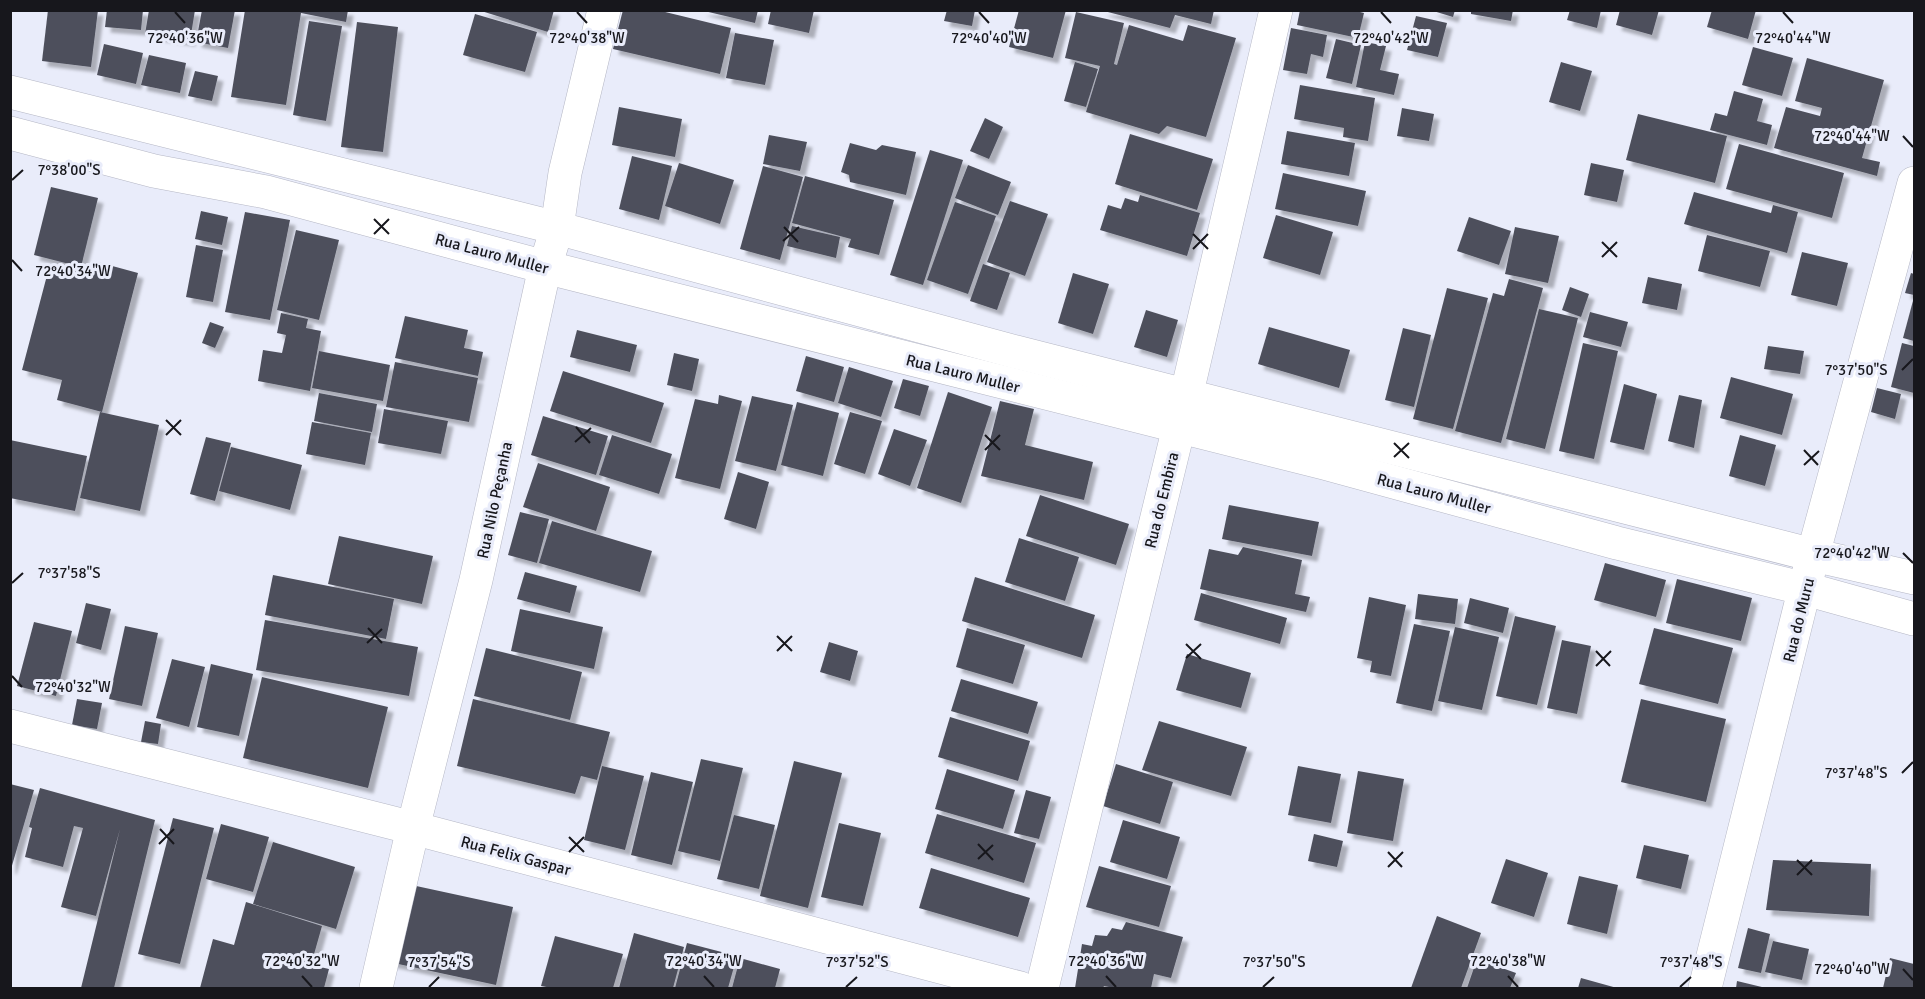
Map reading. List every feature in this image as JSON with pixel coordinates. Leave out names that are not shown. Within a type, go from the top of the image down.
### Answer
[{"type":"street","name":"Rua Nilo Peçanha","points":[[376,988],[413,828],[476,580],[545,267],[557,228],[565,173],[604,10]]},
{"type":"street","name":"Rua do Embira","points":[[1042,988],[1179,427],[1276,10]]},
{"type":"street","name":"Rua Lauro Muller","points":[[10,92],[557,228],[1016,352],[1813,555],[1914,578]]},
{"type":"street","name":"Rua Lauro Muller","points":[[10,133],[154,171],[266,192],[545,267],[1324,463],[1617,543],[1806,589],[1914,619]]},
{"type":"street","name":"Rua do Muru","points":[[1706,988],[1813,555],[1914,183]]},
{"type":"street","points":[[1324,463],[1330,431]]},
{"type":"street","name":"Rua Felix Gaspar","points":[[10,726],[413,828],[1020,988]]},
{"type":"building","points":[[48,10],[98,10],[91,67],[42,61]]},
{"type":"building","points":[[107,10],[143,10],[141,30],[105,27]]},
{"type":"building","points":[[149,10],[195,10],[190,41],[145,34]]},
{"type":"building","points":[[202,10],[235,10],[228,48],[196,42]]},
{"type":"building","points":[[245,10],[348,10],[346,22],[301,13],[286,105],[231,97]]},
{"type":"building","points":[[478,10],[554,10],[548,32]]},
{"type":"building","points":[[623,10],[657,10],[731,28],[720,74],[613,49]]},
{"type":"building","points":[[700,10],[758,10],[755,23]]},
{"type":"building","points":[[771,10],[814,10],[809,33],[768,24]]},
{"type":"building","points":[[947,10],[975,10],[972,26],[944,21]]},
{"type":"building","points":[[1019,10],[1066,10],[1053,58],[1009,47]]},
{"type":"building","points":[[1100,10],[1214,10],[1211,24],[1175,15],[1170,28]]},
{"type":"building","points":[[1300,10],[1352,10],[1364,13],[1358,38],[1297,25]]},
{"type":"building","points":[[1430,10],[1455,10],[1453,17]]},
{"type":"building","points":[[1471,10],[1513,10],[1511,21],[1471,14]]},
{"type":"building","points":[[1570,10],[1601,10],[1597,28],[1567,20]]},
{"type":"building","points":[[1620,10],[1659,10],[1652,35],[1616,25]]},
{"type":"building","points":[[1712,10],[1756,10],[1748,39],[1707,27]]},
{"type":"building","points":[[1076,12],[1124,23],[1114,64],[1117,65],[1129,25],[1183,41],[1188,25],[1236,38],[1206,137],[1167,126],[1159,134],[1086,112],[1100,66],[1065,58]]},
{"type":"building","points":[[475,14],[537,32],[525,72],[463,55]]},
{"type":"building","points":[[1416,16],[1447,23],[1438,57],[1407,50]]},
{"type":"building","points":[[309,21],[342,26],[326,121],[293,115]]},
{"type":"building","points":[[357,22],[398,27],[383,152],[341,147]]},
{"type":"building","points":[[1291,28],[1327,35],[1323,57],[1311,54],[1307,74],[1283,70]]},
{"type":"building","points":[[735,33],[774,40],[765,85],[726,78]]},
{"type":"building","points":[[1336,39],[1361,45],[1352,84],[1326,78]]},
{"type":"building","points":[[1365,42],[1386,46],[1380,70],[1399,74],[1394,95],[1356,87]]},
{"type":"building","points":[[104,44],[143,53],[136,84],[97,75]]},
{"type":"building","points":[[1753,47],[1793,58],[1782,96],[1742,85]]},
{"type":"building","points":[[149,55],[186,63],[180,93],[141,85]]},
{"type":"building","points":[[1807,58],[1884,80],[1862,158],[1880,162],[1877,176],[1774,148],[1786,107],[1820,116],[1822,108],[1795,101]]},
{"type":"building","points":[[1075,62],[1098,69],[1086,107],[1064,101]]},
{"type":"building","points":[[1561,62],[1592,71],[1580,111],[1549,102]]},
{"type":"building","points":[[195,71],[218,76],[212,101],[188,96]]},
{"type":"building","points":[[1300,85],[1375,98],[1368,141],[1343,137],[1344,128],[1294,119]]},
{"type":"building","points":[[1734,91],[1763,99],[1757,121],[1772,125],[1767,145],[1710,130],[1715,113],[1727,116]]},
{"type":"building","points":[[619,107],[682,119],[675,157],[612,145]]},
{"type":"building","points":[[1402,108],[1434,114],[1429,141],[1397,136]]},
{"type":"building","points":[[1638,114],[1727,136],[1715,183],[1626,160]]},
{"type":"building","points":[[985,118],[1003,127],[989,159],[970,151]]},
{"type":"building","points":[[1287,131],[1355,143],[1349,176],[1281,164]]},
{"type":"building","points":[[1130,134],[1213,159],[1197,210],[1115,184]]},
{"type":"building","points":[[769,135],[807,142],[800,171],[763,164]]},
{"type":"building","points":[[850,143],[876,150],[882,145],[916,152],[906,195],[850,182],[849,175],[841,172]]},
{"type":"building","points":[[1739,144],[1844,173],[1832,218],[1726,189]]},
{"type":"building","points":[[930,150],[963,160],[923,285],[890,275]]},
{"type":"building","points":[[632,156],[672,166],[659,220],[619,209]]},
{"type":"building","points":[[679,163],[734,180],[720,224],[665,206]]},
{"type":"building","points":[[1591,163],[1624,170],[1617,202],[1584,195]]},
{"type":"building","points":[[968,165],[1011,182],[998,215],[955,198]]},
{"type":"building","points":[[763,166],[803,177],[780,260],[740,249]]},
{"type":"building","points":[[1283,173],[1366,191],[1358,226],[1275,209]]},
{"type":"building","points":[[805,176],[894,200],[879,255],[848,247],[851,239],[792,223]]},
{"type":"building","points":[[51,187],[98,198],[81,267],[34,255]]},
{"type":"building","points":[[1694,192],[1771,213],[1773,205],[1798,212],[1787,253],[1684,224]]},
{"type":"building","points":[[1140,195],[1200,213],[1187,256],[1100,230],[1108,205],[1121,209],[1125,198],[1138,202]]},
{"type":"building","points":[[1010,201],[1048,214],[1025,276],[987,262]]},
{"type":"building","points":[[955,202],[996,216],[968,294],[927,280]]},
{"type":"building","points":[[201,211],[228,217],[222,245],[195,239]]},
{"type":"building","points":[[245,212],[290,220],[270,320],[225,312]]},
{"type":"building","points":[[1276,215],[1333,232],[1320,275],[1263,258]]},
{"type":"building","points":[[1469,217],[1511,231],[1499,265],[1457,251]]},
{"type":"building","points":[[792,226],[840,237],[836,258],[787,246]]},
{"type":"building","points":[[1515,227],[1559,236],[1548,283],[1505,274]]},
{"type":"building","points":[[296,230],[339,240],[319,320],[277,310]]},
{"type":"building","points":[[1707,235],[1770,251],[1760,287],[1698,271]]},
{"type":"building","points":[[196,245],[223,250],[213,302],[186,297]]},
{"type":"building","points":[[1802,252],[1848,263],[1837,306],[1791,295]]},
{"type":"building","points":[[94,261],[138,273],[102,412],[57,400],[62,380],[22,370],[50,264],[90,274]]},
{"type":"building","points":[[983,264],[1010,273],[997,310],[970,301]]},
{"type":"building","points":[[1073,273],[1109,284],[1093,334],[1058,323]]},
{"type":"building","points":[[1911,273],[1914,274],[1914,295],[1905,293]]},
{"type":"building","points":[[1648,277],[1682,284],[1677,310],[1642,303]]},
{"type":"building","points":[[1509,279],[1543,288],[1501,443],[1455,431],[1493,293],[1504,296]]},
{"type":"building","points":[[1570,287],[1589,294],[1581,317],[1562,310]]},
{"type":"building","points":[[1447,288],[1488,298],[1453,429],[1413,419]]},
{"type":"building","points":[[1914,297],[1914,341],[1903,338]]},
{"type":"building","points":[[1539,309],[1578,318],[1545,449],[1506,439]]},
{"type":"building","points":[[1146,310],[1178,320],[1167,357],[1134,347]]},
{"type":"building","points":[[1590,312],[1628,322],[1621,347],[1583,337]]},
{"type":"building","points":[[281,313],[308,319],[306,328],[321,331],[310,391],[258,381],[263,350],[282,353],[286,335],[277,333]]},
{"type":"building","points":[[405,316],[468,330],[464,348],[483,352],[478,376],[395,358]]},
{"type":"building","points":[[210,322],[224,327],[215,348],[202,343]]},
{"type":"building","points":[[1269,327],[1350,350],[1339,388],[1258,364]]},
{"type":"building","points":[[1403,328],[1431,335],[1414,407],[1385,400]]},
{"type":"building","points":[[577,330],[637,345],[630,372],[570,357]]},
{"type":"building","points":[[1583,343],[1618,351],[1594,459],[1559,451]]},
{"type":"building","points":[[1902,343],[1914,346],[1914,393],[1891,387]]},
{"type":"building","points":[[1768,346],[1804,351],[1800,374],[1764,369]]},
{"type":"building","points":[[319,351],[390,365],[383,401],[312,388]]},
{"type":"building","points":[[674,353],[699,359],[692,391],[667,385]]},
{"type":"building","points":[[806,356],[844,367],[834,402],[796,391]]},
{"type":"building","points":[[395,362],[478,378],[469,422],[386,407]]},
{"type":"building","points":[[849,367],[893,381],[881,417],[838,403]]},
{"type":"building","points":[[563,371],[664,403],[651,443],[550,411]]},
{"type":"building","points":[[1731,377],[1793,394],[1782,435],[1720,418]]},
{"type":"building","points":[[903,379],[929,386],[920,416],[894,408]]},
{"type":"building","points":[[1624,384],[1657,394],[1644,450],[1610,442]]},
{"type":"building","points":[[1877,388],[1901,394],[1895,419],[1871,412]]},
{"type":"building","points":[[948,392],[992,407],[961,503],[917,488]]},
{"type":"building","points":[[319,393],[377,404],[372,432],[314,421]]},
{"type":"building","points":[[719,395],[742,401],[720,489],[675,478],[695,399],[718,404]]},
{"type":"building","points":[[1679,395],[1702,400],[1694,448],[1668,441]]},
{"type":"building","points":[[752,396],[793,405],[776,471],[735,461]]},
{"type":"building","points":[[1000,401],[1034,409],[1025,445],[1093,462],[1084,500],[981,476]]},
{"type":"building","points":[[797,402],[839,413],[823,476],[781,465]]},
{"type":"building","points":[[384,409],[448,421],[441,454],[378,443]]},
{"type":"building","points":[[100,412],[159,425],[140,511],[80,498]]},
{"type":"building","points":[[850,412],[882,421],[865,474],[834,464]]},
{"type":"building","points":[[543,416],[608,436],[596,475],[531,455]]},
{"type":"building","points":[[312,422],[371,433],[365,465],[306,454]]},
{"type":"building","points":[[894,429],[927,440],[910,486],[878,474]]},
{"type":"building","points":[[612,435],[672,454],[659,494],[599,475]]},
{"type":"building","points":[[1740,435],[1776,445],[1765,486],[1729,476]]},
{"type":"building","points":[[206,437],[231,443],[215,501],[190,494]]},
{"type":"building","points":[[10,440],[87,456],[75,511],[10,498]]},
{"type":"building","points":[[231,447],[302,465],[290,510],[219,491]]},
{"type":"building","points":[[538,463],[610,487],[596,531],[523,507]]},
{"type":"building","points":[[738,472],[769,482],[756,529],[724,519]]},
{"type":"building","points":[[1040,495],[1129,524],[1116,565],[1026,536]]},
{"type":"building","points":[[1229,505],[1319,522],[1312,556],[1222,539]]},
{"type":"building","points":[[520,512],[549,519],[537,563],[508,555]]},
{"type":"building","points":[[552,521],[652,551],[640,592],[539,563]]},
{"type":"building","points":[[339,536],[433,556],[422,604],[328,584]]},
{"type":"building","points":[[1019,538],[1079,557],[1065,601],[1005,582]]},
{"type":"building","points":[[1243,547],[1302,560],[1295,594],[1310,597],[1306,612],[1200,589],[1209,549],[1238,555]]},
{"type":"building","points":[[1605,563],[1666,580],[1656,617],[1594,600]]},
{"type":"building","points":[[525,572],[577,586],[570,613],[517,599]]},
{"type":"building","points":[[273,575],[394,599],[386,639],[265,615]]},
{"type":"building","points":[[975,577],[1095,615],[1082,658],[962,621]]},
{"type":"building","points":[[1677,579],[1752,598],[1741,641],[1666,623]]},
{"type":"building","points":[[1201,593],[1287,618],[1280,644],[1194,620]]},
{"type":"building","points":[[1418,594],[1458,599],[1455,624],[1415,619]]},
{"type":"building","points":[[1369,597],[1406,605],[1391,676],[1370,672],[1372,661],[1357,658]]},
{"type":"building","points":[[1470,598],[1509,608],[1503,633],[1464,623]]},
{"type":"building","points":[[86,603],[111,609],[101,650],[76,643]]},
{"type":"building","points":[[520,609],[603,627],[594,669],[511,651]]},
{"type":"building","points":[[1515,616],[1556,626],[1537,705],[1496,696]]},
{"type":"building","points":[[265,620],[418,647],[409,696],[256,670]]},
{"type":"building","points":[[34,622],[72,631],[56,696],[17,686]]},
{"type":"building","points":[[1414,624],[1450,631],[1432,711],[1396,703]]},
{"type":"building","points":[[125,626],[158,633],[142,706],[109,699]]},
{"type":"building","points":[[1455,627],[1499,637],[1482,710],[1438,701]]},
{"type":"building","points":[[967,628],[1025,645],[1013,684],[956,667]]},
{"type":"building","points":[[1654,628],[1733,648],[1718,704],[1639,684]]},
{"type":"building","points":[[1562,640],[1591,646],[1577,714],[1547,708]]},
{"type":"building","points":[[829,642],[858,651],[850,681],[820,672]]},
{"type":"building","points":[[486,648],[582,672],[570,720],[474,696]]},
{"type":"building","points":[[1187,654],[1251,673],[1241,708],[1176,690]]},
{"type":"building","points":[[172,659],[205,667],[189,727],[156,718]]},
{"type":"building","points":[[211,664],[253,674],[239,736],[197,727]]},
{"type":"building","points":[[262,677],[388,707],[368,788],[243,758]]},
{"type":"building","points":[[961,679],[1038,702],[1028,734],[951,711]]},
{"type":"building","points":[[77,699],[102,703],[97,729],[72,725]]},
{"type":"building","points":[[473,699],[610,732],[597,780],[581,776],[575,794],[457,766]]},
{"type":"building","points":[[1641,699],[1726,719],[1706,802],[1621,782]]},
{"type":"building","points":[[950,717],[1030,741],[1018,781],[938,757]]},
{"type":"building","points":[[145,721],[161,724],[158,744],[141,742]]},
{"type":"building","points":[[1159,721],[1247,747],[1231,796],[1142,770]]},
{"type":"building","points":[[701,759],[743,768],[720,861],[678,851]]},
{"type":"building","points":[[794,761],[842,773],[808,908],[760,896]]},
{"type":"building","points":[[1116,764],[1173,782],[1160,824],[1103,806]]},
{"type":"building","points":[[602,766],[644,776],[625,850],[584,840]]},
{"type":"building","points":[[1298,766],[1341,774],[1331,823],[1288,815]]},
{"type":"building","points":[[947,769],[1015,790],[1003,829],[935,809]]},
{"type":"building","points":[[1358,771],[1404,779],[1393,841],[1347,833]]},
{"type":"building","points":[[651,772],[693,782],[672,865],[631,855]]},
{"type":"building","points":[[10,784],[34,790],[11,869],[10,869]]},
{"type":"building","points":[[40,788],[155,820],[114,988],[81,988],[120,829],[96,916],[61,907],[83,828],[74,826],[63,867],[25,857],[32,828],[29,827]]},
{"type":"building","points":[[1026,790],[1051,797],[1039,839],[1014,833]]},
{"type":"building","points":[[937,814],[1036,843],[1024,883],[925,853]]},
{"type":"building","points":[[734,815],[775,825],[759,889],[717,879]]},
{"type":"building","points":[[173,818],[214,828],[180,964],[138,954]]},
{"type":"building","points":[[1123,820],[1180,837],[1167,879],[1110,862]]},
{"type":"building","points":[[839,823],[881,833],[863,906],[821,897]]},
{"type":"building","points":[[221,824],[269,837],[253,892],[206,879]]},
{"type":"building","points":[[1314,834],[1343,841],[1337,867],[1308,861]]},
{"type":"building","points":[[273,842],[355,867],[336,929],[253,904]]},
{"type":"building","points":[[1644,845],[1689,855],[1681,889],[1636,878]]},
{"type":"building","points":[[1506,859],[1548,873],[1534,917],[1491,903]]},
{"type":"building","points":[[1773,860],[1871,864],[1869,916],[1766,910]]},
{"type":"building","points":[[1099,866],[1171,886],[1159,927],[1086,907]]},
{"type":"building","points":[[931,868],[1030,898],[1018,937],[919,908]]},
{"type":"building","points":[[1579,876],[1618,885],[1607,934],[1567,924]]},
{"type":"building","points":[[407,884],[513,907],[496,985],[389,962]]},
{"type":"building","points":[[246,902],[322,926],[311,965],[329,969],[324,988],[200,988],[213,939],[234,945]]},
{"type":"building","points":[[1437,916],[1481,933],[1461,988],[1411,988]]},
{"type":"building","points":[[1126,922],[1183,937],[1171,978],[1154,974],[1151,988],[1104,986],[1103,988],[1075,988],[1082,944],[1092,946],[1095,935],[1107,936],[1112,928],[1122,930]]},
{"type":"building","points":[[1748,928],[1770,934],[1761,973],[1738,968]]},
{"type":"building","points":[[634,933],[684,947],[673,988],[619,988]]},
{"type":"building","points":[[555,936],[623,954],[613,988],[541,986]]},
{"type":"building","points":[[1773,941],[1809,949],[1802,980],[1765,972]]},
{"type":"building","points":[[687,943],[737,956],[728,988],[675,988]]},
{"type":"building","points":[[740,958],[780,969],[775,988],[732,988]]},
{"type":"building","points":[[1890,958],[1914,964],[1914,988],[1883,988]]},
{"type":"building","points":[[1477,959],[1516,973],[1510,988],[1467,988]]},
{"type":"building","points":[[1581,978],[1617,988],[1578,988]]},
{"type":"building","points":[[1737,981],[1766,988],[1736,988]]}]
